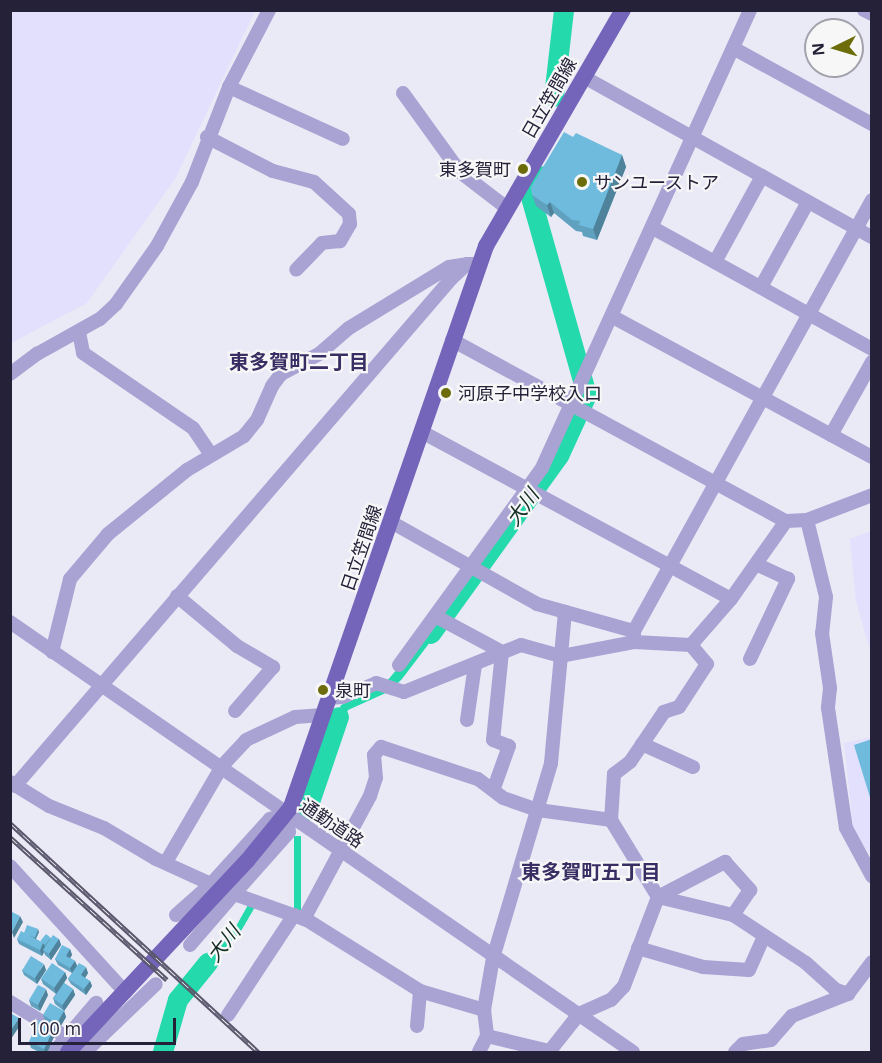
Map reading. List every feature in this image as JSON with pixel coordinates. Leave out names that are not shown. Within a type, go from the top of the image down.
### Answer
[{"type":"main road","name":"日立笠間線","points":[[68,1045],[125,992],[287,814],[422,432],[452,340],[473,264],[624,10]]},
{"type":"street","points":[[10,374],[37,354],[79,332],[116,304],[157,246],[192,182],[207,137],[229,87],[269,10]]},
{"type":"street","points":[[399,665],[439,618],[532,491],[542,468],[578,407],[583,381],[750,10]]},
{"type":"street","points":[[864,10],[872,14]]},
{"type":"street","points":[[733,48],[872,124]]},
{"type":"street","points":[[584,77],[872,237]]},
{"type":"street","points":[[229,87],[343,139]]},
{"type":"street","points":[[403,93],[460,172],[507,208]]},
{"type":"street","points":[[207,137],[273,171],[314,182],[349,214],[350,224],[340,241],[322,243],[296,270]]},
{"type":"street","points":[[715,262],[762,176]]},
{"type":"street","points":[[329,698],[342,697],[376,683],[404,692],[521,645],[561,656],[634,636],[807,312],[872,200]]},
{"type":"street","points":[[761,287],[808,202]]},
{"type":"street","points":[[653,228],[872,349]]},
{"type":"street","points":[[52,652],[63,597],[84,559],[143,504],[211,455],[244,436],[257,420],[272,386],[281,374],[319,354],[349,328],[449,267],[473,264]]},
{"type":"street","points":[[211,884],[13,784],[473,264]]},
{"type":"street","points":[[613,317],[872,457]]},
{"type":"street","points":[[79,332],[83,353],[193,428],[211,455]]},
{"type":"street","points":[[452,340],[786,521],[807,520],[872,495]]},
{"type":"street","points":[[831,435],[872,363]]},
{"type":"street","points":[[422,432],[731,599]]},
{"type":"street","points":[[807,520],[826,597],[822,633],[830,688],[828,708],[846,828],[872,876]]},
{"type":"street","points":[[691,645],[731,599],[786,521]]},
{"type":"street","points":[[391,522],[537,604],[634,636],[691,645],[707,664],[679,707],[664,712],[630,762],[614,774],[611,820],[658,897],[733,915],[763,938],[806,963],[836,990],[848,994]]},
{"type":"street","points":[[750,659],[788,579],[756,564]]},
{"type":"street","points":[[177,597],[237,645],[273,667],[235,711]]},
{"type":"street","points":[[479,1053],[486,1036],[484,1010],[493,958],[551,763],[565,612]]},
{"type":"street","points":[[439,618],[502,652]]},
{"type":"street","name":"通勤道路","points":[[10,622],[222,766],[493,958],[579,1014],[633,1053]]},
{"type":"street","points":[[494,788],[508,746],[493,740],[502,652]]},
{"type":"street","points":[[468,720],[475,665]]},
{"type":"street","points":[[166,862],[222,766],[246,740],[269,727],[295,717],[323,715]]},
{"type":"street","points":[[642,744],[693,767]]},
{"type":"street","points":[[228,1015],[299,917],[370,796],[376,778],[374,755],[381,747],[494,788],[503,798],[538,810],[611,820]]},
{"type":"street","points":[[176,915],[211,884],[270,819],[287,814],[289,832],[190,945]]},
{"type":"street","points":[[486,1036],[549,1052],[579,1014],[611,1000],[624,986],[658,897],[725,862],[750,890],[733,915]]},
{"type":"street","points":[[10,866],[125,992]]},
{"type":"street","points":[[234,894],[299,917],[420,991],[484,1010]]},
{"type":"street","points":[[638,948],[702,966],[749,970],[763,938]]},
{"type":"street","points":[[735,1053],[742,1044],[771,1040],[792,1016],[848,994],[869,972]]},
{"type":"street","points":[[85,1053],[156,984]]},
{"type":"street","points":[[417,1026],[420,991]]},
{"type":"street","points":[[10,1002],[68,1045]]},
{"type":"street","points":[[54,1053],[68,1045],[96,1003]]},
{"type":"shaded area","points":[[11,10],[255,11],[175,179],[87,303],[11,343]]},
{"type":"shaded area","points":[[872,531],[871,654],[856,601],[850,539]]},
{"type":"shaded area","points":[[871,737],[871,855],[854,834],[844,743]]},
{"type":"water","points":[[437,622],[443,625],[402,679],[396,685],[387,681]]},
{"type":"water","points":[[379,689],[388,692],[348,710],[335,742],[328,740],[341,705]]},
{"type":"water","points":[[326,745],[333,748],[311,812],[305,809]]},
{"type":"water","points":[[294,836],[301,836],[301,910],[294,910]]},
{"type":"water","points":[[248,905],[255,907],[241,931],[205,969],[195,988],[190,983],[201,966],[235,928]]},
{"type":"water","points":[[178,995],[184,1001],[165,1052],[158,1052]]},
{"type":"building","name":"サンユーストア","points":[[564,132],[573,137],[576,133],[622,155],[593,229],[579,225],[580,221],[572,220],[550,202],[547,205],[532,195],[531,187]]},
{"type":"building","points":[[872,739],[872,804],[854,745]]},
{"type":"building","points":[[10,911],[20,916],[12,932],[10,931]]},
{"type":"building","points":[[27,925],[38,929],[35,938],[24,933]]},
{"type":"building","points":[[21,931],[43,943],[40,950],[17,939]]},
{"type":"building","points":[[46,934],[51,938],[45,945],[40,941]]},
{"type":"building","points":[[53,935],[59,939],[49,954],[43,950]]},
{"type":"building","points":[[62,945],[70,949],[66,956],[75,961],[70,968],[55,959]]},
{"type":"building","points":[[31,956],[44,964],[35,978],[22,970]]},
{"type":"building","points":[[52,963],[65,972],[54,988],[41,979]]},
{"type":"building","points":[[79,963],[86,967],[81,975],[90,981],[84,989],[68,979]]},
{"type":"building","points":[[64,983],[73,989],[62,1005],[53,999]]},
{"type":"building","points":[[38,985],[46,989],[38,1005],[29,1000]]},
{"type":"building","points":[[50,1003],[64,1011],[57,1023],[43,1015]]},
{"type":"building","points":[[10,1013],[19,1018],[10,1031]]},
{"type":"building","points":[[39,1020],[54,1027],[44,1049],[29,1042]]},
{"type":"waterway","name":"大川","points":[[554,97],[564,10]]},
{"type":"waterway","name":"大川","points":[[431,634],[559,456],[587,395],[532,200],[545,176]]},
{"type":"waterway","name":"大川","points":[[307,811],[339,717]]},
{"type":"waterway","name":"大川","points":[[163,1052],[178,1000],[208,963]]},
{"type":"railway","points":[[10,823],[258,1052]]},
{"type":"railway","points":[[10,837],[167,980]]},
{"type":"place","name":"東多賀町","points":[[523,169]]},
{"type":"place","name":"サンユーストア","points":[[582,182]]},
{"type":"place","name":"河原子中学校入口","points":[[446,393]]},
{"type":"place","name":"泉町","points":[[323,690]]},
{"type":"district","name":"東多賀町二丁目","points":[[299,361]]},
{"type":"district","name":"東多賀町五丁目","points":[[591,871]]}]
